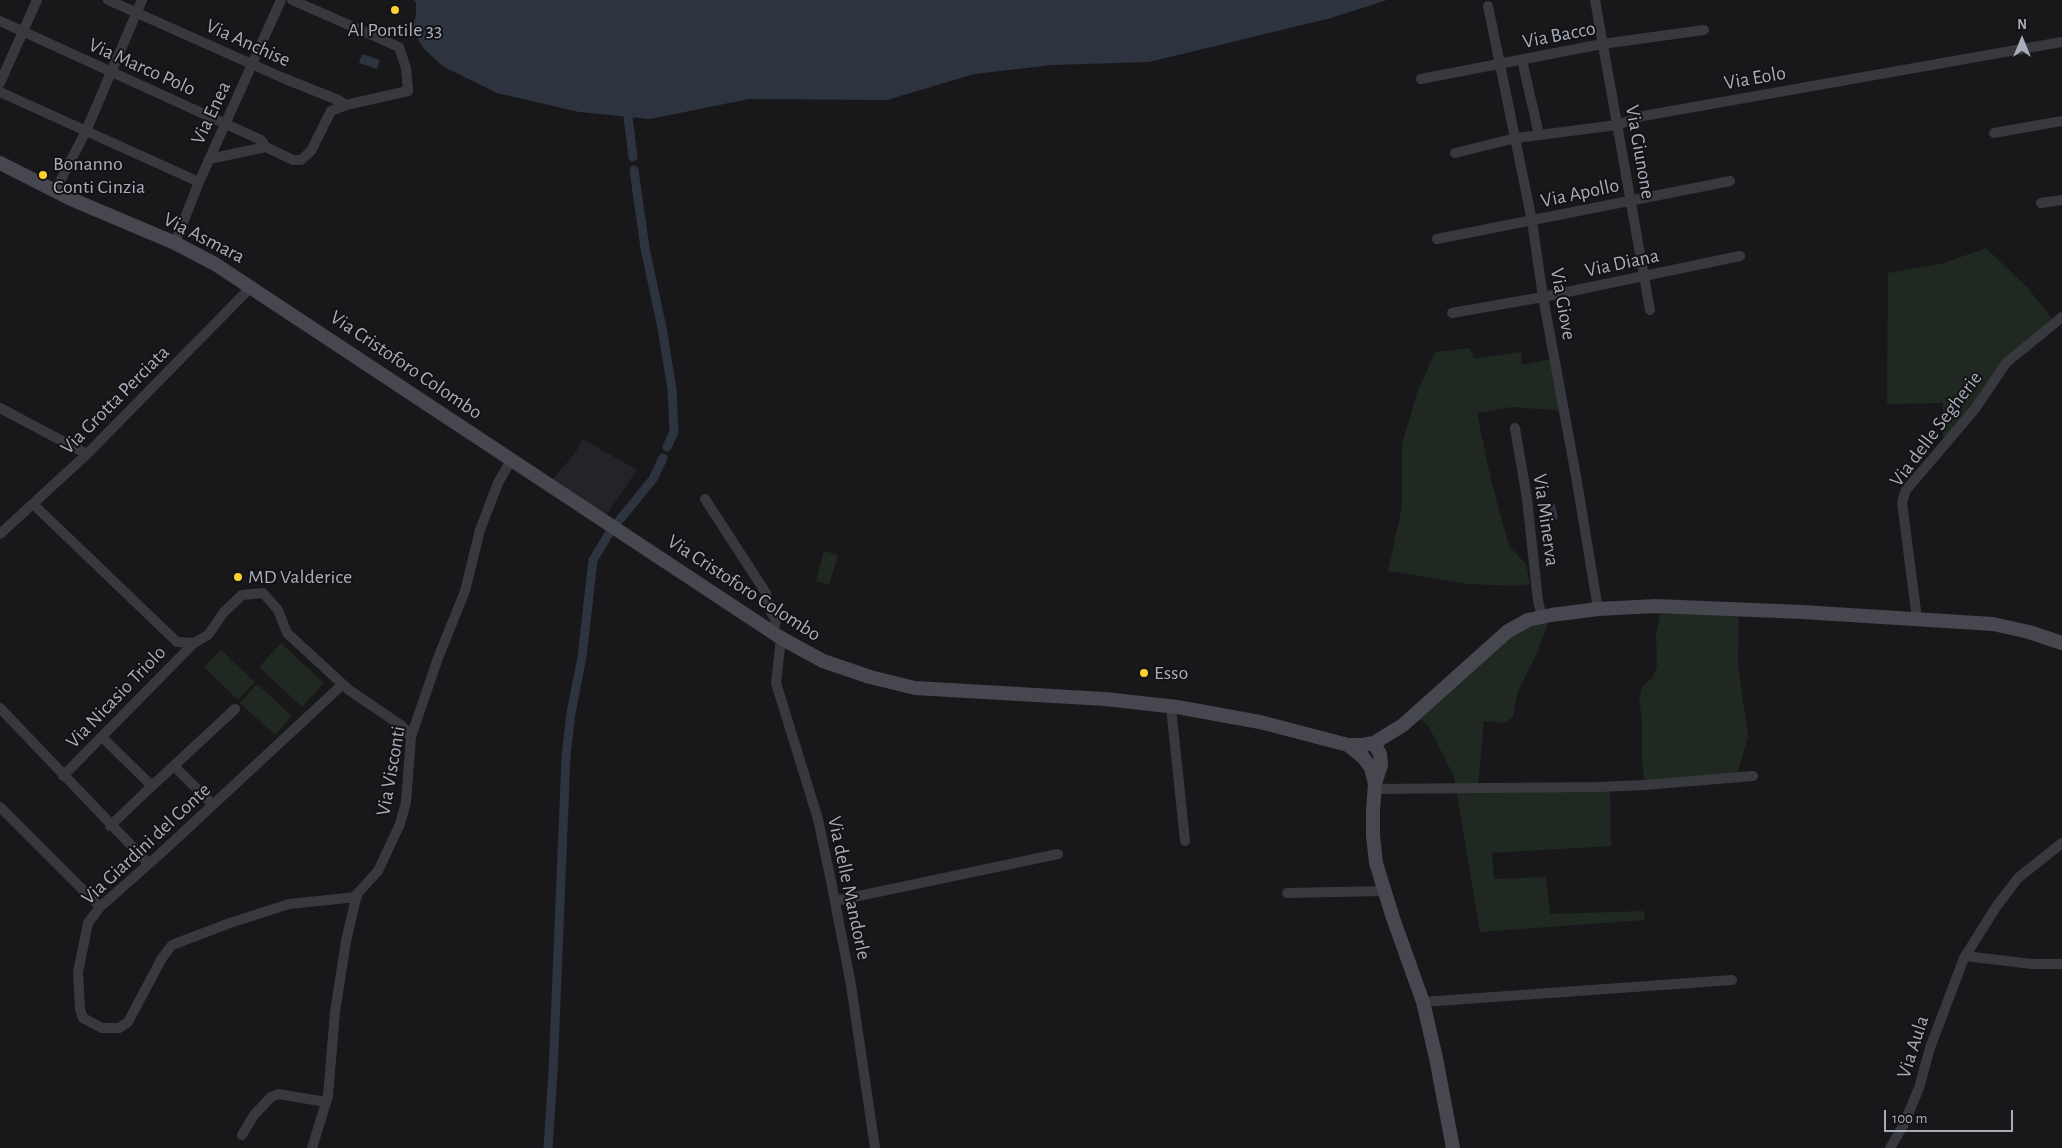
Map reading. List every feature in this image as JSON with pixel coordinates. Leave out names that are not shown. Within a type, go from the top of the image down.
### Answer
[{"type":"main road","name":"Via Asmara","points":[[0,163],[55,191],[175,243],[216,264],[252,286]]},
{"type":"main road","name":"Via Cristoforo Colombo","points":[[252,286],[777,636],[823,661],[870,677],[915,688],[1105,699],[1171,707],[1260,722],[1348,745],[1374,743]]},
{"type":"main road","points":[[1452,1148],[1436,1058],[1423,1002],[1376,863],[1373,836],[1376,766],[1380,754],[1374,743],[1403,726],[1508,631],[1528,620],[1542,617],[1598,608],[1662,606],[1802,612],[1993,624],[2029,632],[2062,643]]},
{"type":"main road","points":[[1376,766],[1403,726]]},
{"type":"main road","points":[[1348,745],[1376,766]]},
{"type":"street","points":[[0,83],[37,0]]},
{"type":"street","name":"Via Anchise","points":[[108,0],[346,105]]},
{"type":"street","points":[[55,191],[86,131],[142,0]]},
{"type":"street","name":"Via Enea","points":[[175,243],[209,159],[281,0]]},
{"type":"street","points":[[292,0],[399,46],[406,68],[408,91],[346,105]]},
{"type":"street","name":"Via Giunone","points":[[1594,0],[1650,310]]},
{"type":"street","name":"Via Giove","points":[[1488,6],[1532,221],[1543,297],[1598,608]]},
{"type":"street","name":"Via Marco Polo","points":[[0,21],[261,140],[266,147],[293,160],[301,160],[311,150],[331,111],[346,105]]},
{"type":"street","name":"Via Bacco","points":[[1422,79],[1602,44],[1704,30]]},
{"type":"street","name":"Via Eolo","points":[[1456,153],[1516,138],[1617,125],[1643,116],[2062,42]]},
{"type":"street","points":[[1522,60],[1539,135]]},
{"type":"street","points":[[0,92],[199,182]]},
{"type":"street","points":[[1994,133],[2062,121]]},
{"type":"street","points":[[209,159],[266,147]]},
{"type":"street","name":"Via Apollo","points":[[1437,239],[1730,181]]},
{"type":"street","points":[[2040,203],[2062,200]]},
{"type":"street","name":"Via Diana","points":[[1452,313],[1543,297],[1740,256]]},
{"type":"street","name":"Via Grotta Perciata","points":[[0,534],[87,454],[252,286]]},
{"type":"street","name":"Via delle Segherie","points":[[1918,619],[1902,502],[1906,490],[1975,409],[2006,363],[2062,317]]},
{"type":"street","points":[[0,408],[87,454]]},
{"type":"street","name":"Via Minerva","points":[[1515,428],[1527,499],[1538,601],[1542,617]]},
{"type":"street","name":"Via Visconti","points":[[312,1148],[326,1102],[335,1012],[346,941],[357,897],[378,871],[400,824],[406,802],[411,737],[438,658],[465,591],[480,530],[498,484],[512,460]]},
{"type":"street","name":"Via delle Mandorle","points":[[705,499],[766,593],[772,614],[776,620],[776,683],[818,819],[851,985],[874,1148]]},
{"type":"street","points":[[33,504],[177,642],[194,643]]},
{"type":"street","name":"Via Nicasio Triolo","points":[[63,776],[194,643],[208,635],[224,612],[242,595],[262,593],[278,610],[288,633],[343,684]]},
{"type":"street","points":[[343,684],[402,726],[411,737]]},
{"type":"street","name":"Via Giardini del Conte","points":[[343,684],[100,907],[88,922],[78,972],[82,1018],[102,1028],[111,1029],[119,1028],[128,1022],[162,958],[172,946],[230,923],[289,904],[357,897]]},
{"type":"street","points":[[1171,707],[1185,841]]},
{"type":"street","points":[[0,708],[110,826],[149,864]]},
{"type":"street","points":[[110,826],[235,709]]},
{"type":"street","points":[[102,737],[152,786]]},
{"type":"street","points":[[174,766],[213,805]]},
{"type":"street","points":[[1375,787],[1599,787],[1753,776]]},
{"type":"street","points":[[0,807],[100,907]]},
{"type":"street","name":"Via Aula","points":[[1890,1148],[1903,1126],[1918,1088],[1930,1048],[1966,956],[1996,907],[2018,878],[2062,843]]},
{"type":"street","points":[[835,902],[1058,854]]},
{"type":"street","points":[[1287,893],[1384,891]]},
{"type":"street","points":[[1966,956],[2032,964],[2062,964]]},
{"type":"street","points":[[1423,1002],[1732,980]]},
{"type":"street","points":[[242,1135],[254,1115],[271,1097],[278,1094],[326,1102]]},
{"type":"shaded area","points":[[414,0],[1387,0],[1331,18],[1149,62],[1052,65],[974,74],[887,100],[749,99],[650,119],[579,112],[497,93],[444,67],[424,49],[411,28],[416,16],[416,3]]},
{"type":"shaded area","points":[[362,54],[380,60],[377,69],[359,63]]},
{"type":"shaded area","points":[[1986,248],[2027,287],[2055,322],[2006,363],[1943,447],[1943,403],[1887,404],[1888,273],[1944,263]]},
{"type":"shaded area","points":[[1470,348],[1474,359],[1521,352],[1522,365],[1554,358],[1564,411],[1512,407],[1477,413],[1491,480],[1509,546],[1526,564],[1530,584],[1517,586],[1468,584],[1388,571],[1402,507],[1402,444],[1417,393],[1435,352]]},
{"type":"shaded area","points":[[583,439],[637,470],[603,520],[549,484],[575,453]]},
{"type":"shaded area","points":[[1555,504],[1558,519],[1551,520],[1550,505]]},
{"type":"shaded area","points":[[824,551],[838,555],[829,585],[816,581]]},
{"type":"shaded area","points":[[1662,606],[1739,609],[1738,663],[1748,737],[1736,777],[1645,785],[1642,762],[1642,718],[1639,701],[1642,687],[1652,678],[1657,667],[1656,636]]},
{"type":"shaded area","points":[[1551,615],[1537,653],[1518,691],[1513,717],[1505,723],[1484,721],[1478,788],[1610,786],[1611,846],[1492,853],[1494,879],[1546,877],[1550,914],[1644,911],[1645,920],[1480,932],[1454,777],[1429,727],[1423,721],[1416,719],[1508,631]]},
{"type":"shaded area","points":[[281,643],[324,683],[302,707],[259,667]]},
{"type":"shaded area","points":[[221,650],[255,682],[238,700],[204,667]]},
{"type":"shaded area","points":[[257,684],[292,716],[275,735],[240,703]]},
{"type":"waterway","points":[[628,116],[633,157]]},
{"type":"waterway","points":[[634,170],[645,248],[662,328],[672,389],[674,432],[667,447]]},
{"type":"waterway","points":[[617,523],[653,479],[663,458]]},
{"type":"waterway","points":[[548,1148],[553,1072],[566,756],[571,713],[582,657],[593,560],[610,532]]},
{"type":"place","name":"Al Pontile 33","points":[[395,10]]},
{"type":"place","name":"Bonanno Conti Cinzia","points":[[43,175]]},
{"type":"place","name":"MD Valderice","points":[[238,577]]},
{"type":"place","name":"Esso","points":[[1144,673]]}]
